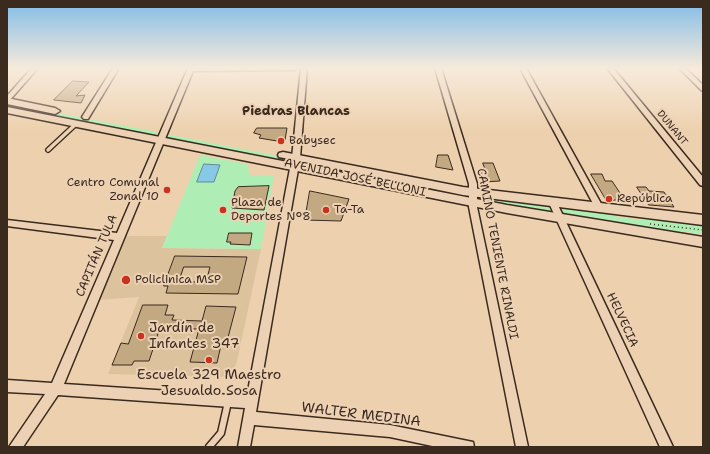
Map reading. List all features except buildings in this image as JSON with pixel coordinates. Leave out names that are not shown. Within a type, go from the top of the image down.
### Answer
[{"type":"main road","name":"AVENIDA JOSÉ BELLONI","points":[[7,101],[82,120]]},
{"type":"main road","name":"AVENIDA JOSÉ BELLONI","points":[[7,110],[82,120],[162,135],[473,197],[560,219],[703,242]]},
{"type":"main road","name":"AVENIDA JOSÉ BELLONI","points":[[473,197],[553,203],[703,220]]},
{"type":"street","points":[[7,101],[17,89]]},
{"type":"street","points":[[82,120],[102,89]]},
{"type":"street","name":"CAPITÁN TULA","points":[[15,447],[55,390],[118,237],[182,89]]},
{"type":"street","points":[[244,447],[294,162],[302,89]]},
{"type":"street","name":"CAMINO TENIENTE RINALDI","points":[[444,89],[473,184],[473,197],[522,447]]},
{"type":"street","points":[[535,89],[600,209]]},
{"type":"street","name":"DUNANT","points":[[627,89],[703,183]]},
{"type":"street","name":"HELVECIA","points":[[553,203],[667,447]]},
{"type":"street","points":[[7,223],[118,237]]},
{"type":"street","points":[[7,386],[252,402]]},
{"type":"street","name":"WALTER MEDINA","points":[[249,418],[390,431],[468,447]]},
{"type":"lane","points":[[48,150],[82,120]]},
{"type":"lane","points":[[209,447],[218,441],[228,401]]},
{"type":"shaded area","points":[[125,236],[167,236],[162,248],[261,249],[237,361],[235,367],[227,375],[221,377],[108,374],[139,297],[98,300]]},
{"type":"green space","points":[[7,103],[158,132],[153,136],[7,108]]},
{"type":"green space","points":[[166,134],[288,158],[290,160],[287,163],[163,138]]},
{"type":"green space","name":"Plaza de Deportes N°8","points":[[200,155],[247,164],[250,175],[274,175],[261,249],[162,248]]},
{"type":"green space","points":[[302,162],[459,195],[456,196],[301,165]]},
{"type":"green space","points":[[480,194],[549,205],[553,212],[552,214],[479,201]]},
{"type":"green space","points":[[560,206],[620,213],[616,216],[617,217],[643,220],[649,217],[703,222],[703,234],[677,231],[672,236],[587,216],[581,220],[560,214],[558,208]]},
{"type":"water","points":[[204,164],[220,165],[214,182],[197,182]]},
{"type":"place","name":"Babysec","points":[[281,141]]},
{"type":"place","name":"Centro Comunal Zonal 10","points":[[167,190]]},
{"type":"place","name":"República","points":[[609,199]]},
{"type":"place","name":"Plaza de Deportes N°8","points":[[223,210]]},
{"type":"place","name":"Ta-Ta","points":[[326,210]]},
{"type":"place","name":"Policlinica MSP","points":[[126,280]]},
{"type":"place","name":"Jardín de Infantes 347","points":[[141,336]]},
{"type":"place","name":"Escuela 329 Maestro Jesualdo Sosa","points":[[209,360]]},
{"type":"district","name":"Piedras Blancas","points":[[296,112]]}]
